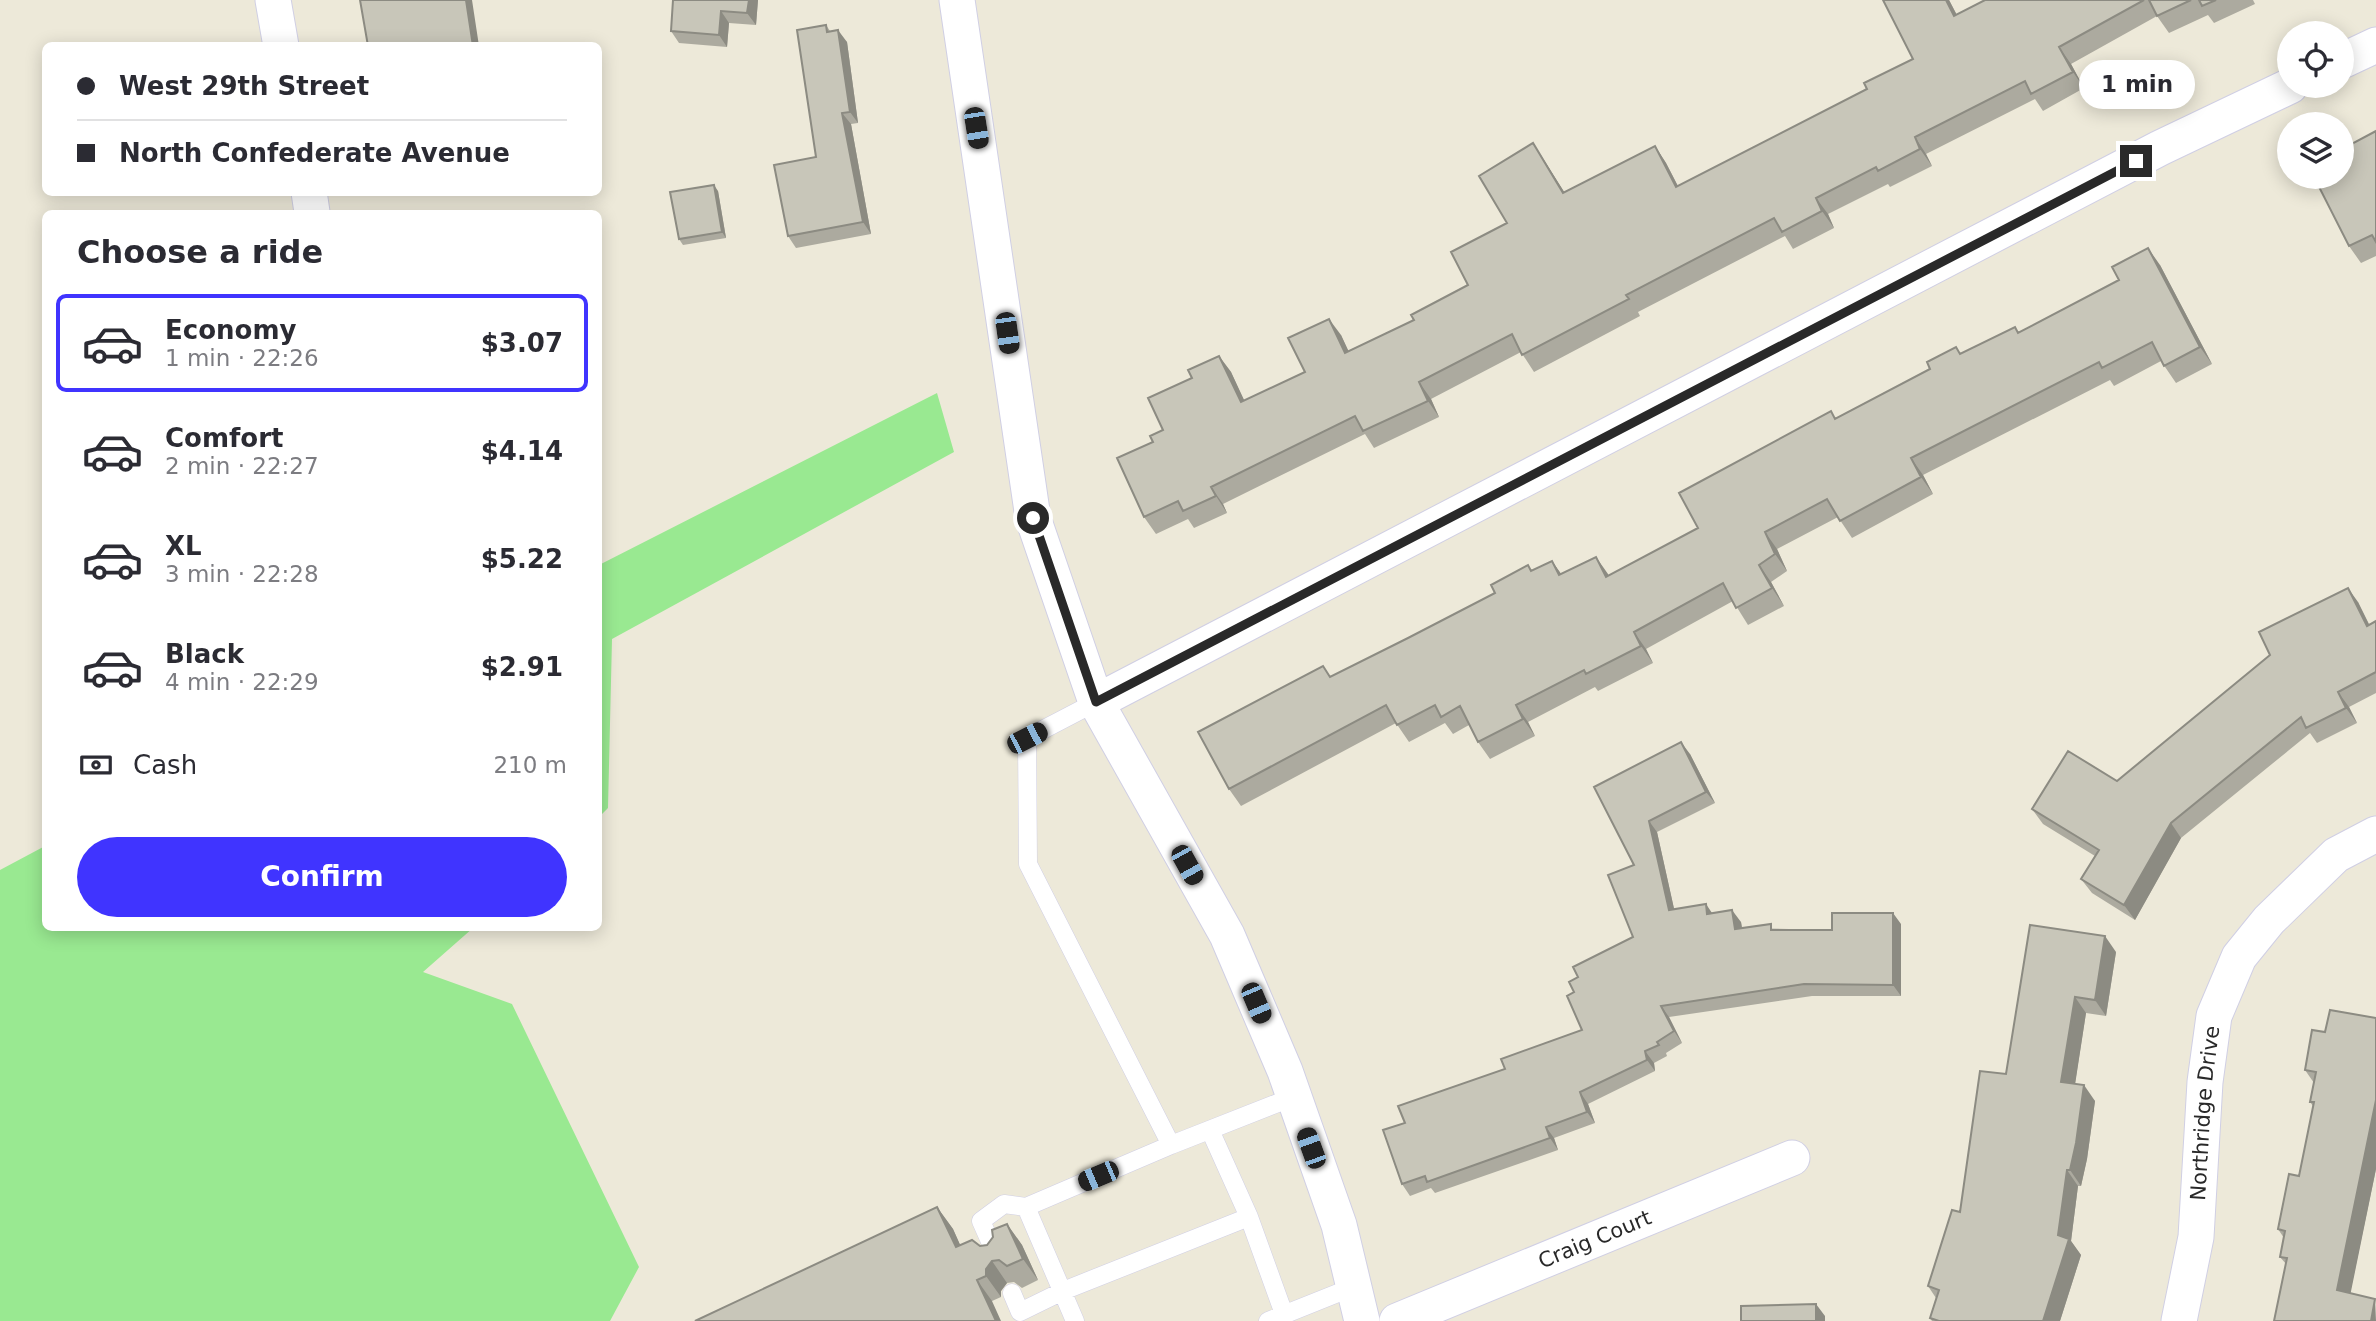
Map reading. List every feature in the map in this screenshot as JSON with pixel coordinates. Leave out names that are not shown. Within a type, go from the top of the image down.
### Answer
[{"type":"street","points":[[273,0],[280,42]]},
{"type":"street","points":[[957,0],[1033,518],[1096,702],[1227,935],[1286,1070],[1293,1097],[1339,1225],[1362,1321]]},
{"type":"street","points":[[2354,55],[2376,45]]},
{"type":"street","points":[[1096,702],[2148,154],[2277,92]]},
{"type":"street","name":"Northridge Drive","points":[[2179,1321],[2196,1237],[2205,1082],[2214,1016],[2239,957],[2269,920],[2336,855],[2376,834]]},
{"type":"street","name":"Craig Court","points":[[1397,1321],[1792,1158]]},
{"type":"lane","points":[[1096,702],[1027,738],[1028,864],[1171,1145]]},
{"type":"lane","points":[[997,1257],[981,1221],[1004,1204],[1026,1207],[1293,1097]]},
{"type":"lane","points":[[1210,1130],[1249,1217],[1276,1318],[1353,1287]]},
{"type":"lane","points":[[1026,1207],[1075,1321]]},
{"type":"lane","points":[[1012,1293],[1020,1312],[1063,1291],[1249,1217]]},
{"type":"green space","points":[[937,393],[954,452],[612,639],[608,808],[602,814],[602,563]]},
{"type":"green space","points":[[42,848],[42,931],[470,931],[423,972],[512,1004],[639,1267],[610,1321],[0,1321],[0,870]]},
{"type":"building","points":[[360,0],[466,0],[472,42],[367,42]]},
{"type":"building","points":[[673,0],[749,0],[747,13],[721,11],[719,35],[671,31]]},
{"type":"building","points":[[1883,0],[1946,0],[1954,16],[1985,0],[2144,0],[2059,47],[2073,72],[2031,94],[2025,81],[1915,137],[1920,149],[1878,171],[1876,167],[1816,198],[1822,211],[1782,232],[1774,218],[1626,295],[1629,299],[1522,355],[1512,334],[1419,382],[1428,401],[1363,431],[1355,416],[1211,487],[1216,496],[1183,511],[1178,501],[1144,517],[1117,458],[1153,442],[1150,436],[1163,430],[1148,398],[1192,378],[1188,370],[1219,356],[1241,402],[1305,372],[1288,338],[1329,319],[1345,353],[1414,320],[1411,315],[1468,285],[1451,252],[1507,223],[1479,176],[1533,143],[1563,193],[1655,146],[1676,187],[1867,89],[1864,83],[1913,59]]},
{"type":"building","points":[[2149,0],[2191,0],[2157,16]]},
{"type":"building","points":[[2199,0],[2216,0],[2202,6]]},
{"type":"building","points":[[826,25],[827,32],[838,30],[850,112],[842,113],[863,222],[788,236],[774,165],[816,157],[797,30]]},
{"type":"building","points":[[2376,131],[2376,242],[2372,235],[2349,246],[2320,189],[2354,189],[2354,143]]},
{"type":"building","points":[[714,185],[722,232],[679,239],[670,192]]},
{"type":"building","points":[[2148,248],[2200,347],[2164,366],[2152,342],[2102,368],[2099,362],[1911,458],[1921,477],[1840,521],[1827,499],[1765,532],[1775,554],[1759,565],[1772,588],[1736,608],[1723,583],[1634,632],[1641,646],[1586,674],[1584,670],[1516,705],[1523,719],[1478,742],[1460,706],[1441,717],[1435,705],[1397,725],[1386,705],[1229,789],[1198,732],[1323,666],[1330,677],[1408,638],[1495,593],[1491,585],[1528,565],[1531,571],[1552,561],[1559,575],[1596,557],[1606,577],[1698,528],[1679,493],[1831,411],[1835,419],[1930,369],[1927,362],[1956,347],[1960,354],[2015,327],[2018,333],[2119,280],[2112,267]]},
{"type":"building","points":[[2348,588],[2367,626],[2376,621],[2376,672],[2338,692],[2346,708],[2306,728],[2301,717],[2171,823],[2124,905],[2081,879],[2099,850],[2032,809],[2068,751],[2117,781],[2270,655],[2259,632]]},
{"type":"building","points":[[1681,742],[1706,792],[1649,821],[1669,910],[1706,904],[1707,914],[1732,910],[1735,929],[1771,924],[1771,930],[1832,930],[1832,913],[1893,913],[1893,985],[1804,984],[1661,1006],[1674,1031],[1657,1042],[1659,1045],[1645,1051],[1647,1060],[1580,1092],[1587,1112],[1546,1127],[1550,1138],[1427,1182],[1425,1176],[1402,1184],[1383,1130],[1405,1123],[1398,1106],[1505,1069],[1501,1059],[1582,1030],[1567,996],[1574,992],[1569,982],[1578,977],[1573,967],[1633,937],[1608,875],[1634,865],[1594,787]]},
{"type":"building","points":[[2030,925],[2105,936],[2095,1000],[2075,997],[2061,1082],[2084,1085],[2076,1143],[2070,1170],[2067,1170],[2058,1235],[2069,1239],[2043,1321],[1939,1321],[1930,1318],[1939,1290],[1928,1286],[1952,1210],[1960,1212],[1980,1071],[2006,1074]]},
{"type":"building","points":[[2330,1010],[2376,1018],[2376,1100],[2337,1290],[2375,1299],[2371,1321],[2274,1321],[2287,1258],[2280,1257],[2285,1231],[2278,1229],[2289,1174],[2299,1176],[2314,1102],[2310,1102],[2316,1072],[2305,1070],[2312,1030],[2325,1032]]},
{"type":"building","points":[[937,1207],[956,1247],[972,1240],[980,1246],[987,1245],[993,1237],[992,1230],[1007,1224],[1023,1259],[1007,1266],[999,1260],[992,1261],[986,1269],[986,1276],[977,1280],[996,1321],[695,1321]]},
{"type":"building","points":[[1816,1304],[1816,1321],[1741,1321],[1741,1306]]},
{"type":"route","points":[[1033,518],[1096,702],[2136,161]]}]
